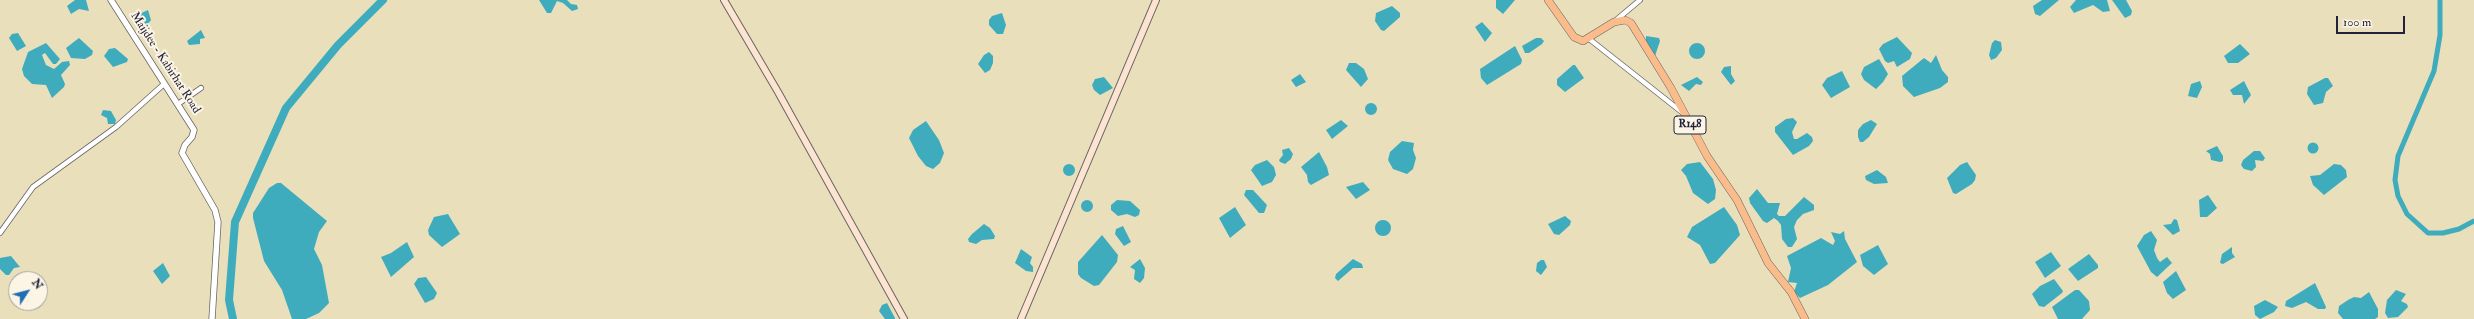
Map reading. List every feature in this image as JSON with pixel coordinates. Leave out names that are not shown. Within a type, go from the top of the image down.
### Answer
[{"type":"main road","points":[[724,0],[778,92],[904,319]]},
{"type":"main road","points":[[1021,319],[1156,0]]},
{"type":"main road","points":[[1548,0],[1574,37],[1583,41],[1614,22]]},
{"type":"main road","name":"R148","points":[[1614,22],[1625,20],[1631,23],[1671,88],[1707,156],[1737,200],[1768,262],[1791,292],[1804,319]]},
{"type":"street","name":"Maijdee - Kabirhat Road","points":[[111,0],[194,130],[192,138],[185,145],[182,152],[215,210],[218,222],[212,319]]},
{"type":"street","points":[[1614,22],[1640,0]]},
{"type":"street","points":[[1588,38],[1684,114]]},
{"type":"street","points":[[0,233],[33,187],[116,127],[164,84]]},
{"type":"street","points":[[178,104],[201,88]]},
{"type":"water","points":[[75,0],[86,0],[89,11],[79,9],[71,14],[67,6]]},
{"type":"water","points":[[539,0],[567,0],[571,4],[577,5],[578,9],[572,11],[563,3],[557,1],[551,13],[547,13]]},
{"type":"water","points":[[1496,0],[1515,0],[1503,14],[1496,8]]},
{"type":"water","points":[[2042,0],[2059,0],[2040,16],[2035,14],[2033,6]]},
{"type":"water","points":[[2076,0],[2107,0],[2110,11],[2103,12],[2093,5],[2074,13],[2070,7]]},
{"type":"water","points":[[2112,0],[2126,0],[2132,11],[2131,15],[2125,18]]},
{"type":"water","points":[[1392,6],[1400,13],[1400,17],[1384,31],[1381,30],[1375,21],[1376,13]]},
{"type":"water","points":[[148,10],[151,20],[147,25],[139,28],[135,16]]},
{"type":"water","points":[[1002,13],[1006,25],[1003,34],[997,34],[989,25],[989,20],[992,16]]},
{"type":"water","points":[[1482,22],[1492,33],[1485,42],[1475,27]]},
{"type":"water","points":[[201,30],[205,38],[200,39],[200,44],[189,45],[187,41]]},
{"type":"water","points":[[18,33],[26,46],[17,51],[9,38],[12,34]]},
{"type":"water","points":[[1646,36],[1659,38],[1660,41],[1655,56],[1646,44]]},
{"type":"water","points":[[1897,37],[1912,53],[1910,59],[1897,67],[1894,61],[1888,63],[1885,61],[1879,49],[1883,44]]},
{"type":"water","points":[[79,38],[93,51],[92,55],[85,59],[71,58],[66,48]]},
{"type":"water","points":[[1536,38],[1541,38],[1544,41],[1529,53],[1525,53],[1522,46]]},
{"type":"water","points":[[1995,40],[2001,42],[2002,50],[1996,58],[1991,60],[1989,55],[1992,43]]},
{"type":"water","points":[[46,43],[60,59],[56,64],[53,64],[45,53],[42,55],[46,65],[54,69],[62,62],[69,61],[70,65],[61,75],[65,84],[64,87],[52,98],[46,85],[32,84],[24,76],[22,69],[28,52]]},
{"type":"water","points":[[1694,43],[1700,43],[1705,48],[1703,57],[1700,59],[1694,59],[1689,54],[1689,48]]},
{"type":"water","points":[[2240,44],[2250,54],[2238,63],[2228,63],[2224,56]]},
{"type":"water","points":[[1515,46],[1522,60],[1521,64],[1487,85],[1481,78],[1480,69]]},
{"type":"water","points":[[115,48],[128,59],[127,62],[113,67],[104,56],[109,49]]},
{"type":"water","points":[[989,52],[993,56],[993,63],[990,70],[985,73],[978,64],[984,55]]},
{"type":"water","points":[[1936,55],[1942,70],[1948,77],[1948,82],[1940,88],[1914,97],[1903,86],[1902,76],[1924,58],[1931,63]]},
{"type":"water","points":[[1879,59],[1888,74],[1876,89],[1864,80],[1861,74],[1864,67]]},
{"type":"water","points":[[1349,63],[1356,63],[1364,69],[1368,79],[1361,87],[1346,70]]},
{"type":"water","points":[[1573,65],[1575,65],[1584,78],[1565,92],[1557,85],[1557,79]]},
{"type":"water","points":[[1731,66],[1731,74],[1735,81],[1731,85],[1721,72],[1724,67]]},
{"type":"water","points":[[1842,71],[1850,87],[1831,98],[1822,85],[1827,78]]},
{"type":"water","points":[[1300,74],[1306,82],[1296,87],[1291,80]]},
{"type":"water","points":[[1104,77],[1113,88],[1100,95],[1094,90],[1092,85],[1095,79]]},
{"type":"water","points":[[1697,77],[1703,82],[1701,85],[1696,84],[1689,91],[1681,85]]},
{"type":"water","points":[[2325,78],[2328,78],[2333,86],[2326,92],[2323,103],[2314,105],[2307,94],[2308,87]]},
{"type":"water","points":[[2200,81],[2202,87],[2197,98],[2188,96],[2191,84]]},
{"type":"water","points":[[2244,81],[2251,95],[2244,104],[2242,95],[2233,95],[2230,90]]},
{"type":"water","points":[[1369,103],[1373,103],[1377,109],[1373,115],[1369,115],[1365,111],[1365,107]]},
{"type":"water","points":[[103,110],[111,111],[116,120],[115,124],[108,124],[107,118],[101,115]]},
{"type":"water","points":[[1793,118],[1797,122],[1792,132],[1794,139],[1797,139],[1807,133],[1812,137],[1813,141],[1809,146],[1793,155],[1775,132],[1775,127],[1786,119]]},
{"type":"water","points":[[1341,120],[1348,126],[1332,139],[1326,130]]},
{"type":"water","points":[[1871,120],[1877,124],[1869,137],[1863,142],[1860,142],[1858,130],[1863,124]]},
{"type":"water","points":[[926,121],[939,140],[944,153],[940,163],[933,169],[926,166],[918,156],[909,138],[913,130]]},
{"type":"water","points":[[1402,141],[1414,143],[1413,150],[1416,158],[1413,169],[1407,174],[1393,169],[1388,160],[1390,152]]},
{"type":"water","points":[[2313,142],[2317,144],[2319,148],[2317,152],[2313,154],[2309,152],[2307,148],[2309,144]]},
{"type":"water","points":[[2217,146],[2223,156],[2223,161],[2220,162],[2211,160],[2210,154],[2206,151]]},
{"type":"water","points":[[1289,148],[1293,154],[1291,159],[1285,164],[1280,162],[1279,160],[1283,155],[1282,150]]},
{"type":"water","points":[[2254,151],[2260,151],[2265,158],[2263,161],[2255,160],[2256,167],[2252,171],[2244,169],[2241,165],[2243,160]]},
{"type":"water","points":[[1319,152],[1327,167],[1329,175],[1311,185],[1308,182],[1307,175],[1301,167]]},
{"type":"water","points":[[1267,160],[1274,167],[1276,175],[1272,182],[1262,186],[1251,170],[1255,165]]},
{"type":"water","points":[[1700,162],[1713,179],[1716,190],[1715,199],[1708,204],[1693,193],[1686,176],[1681,170],[1687,164]]},
{"type":"water","points":[[1967,162],[1976,175],[1975,180],[1972,184],[1956,194],[1953,193],[1947,178],[1960,165]]},
{"type":"water","points":[[1067,164],[1071,164],[1075,170],[1071,176],[1067,176],[1063,172],[1063,168]]},
{"type":"water","points":[[2334,164],[2341,165],[2346,170],[2347,177],[2324,195],[2313,185],[2310,176],[2320,175]]},
{"type":"water","points":[[1877,170],[1886,177],[1888,183],[1874,184],[1866,180],[1865,176]]},
{"type":"water","points":[[1363,182],[1370,190],[1356,199],[1346,187]]},
{"type":"water","points":[[277,183],[281,183],[327,221],[319,232],[314,249],[322,265],[329,303],[319,313],[306,319],[292,319],[282,290],[264,261],[253,218],[253,213],[269,188]]},
{"type":"water","points":[[1757,189],[1768,203],[1780,203],[1777,214],[1779,216],[1785,216],[1804,197],[1814,205],[1814,210],[1803,214],[1797,220],[1794,227],[1797,239],[1792,247],[1788,247],[1782,239],[1781,225],[1778,221],[1774,218],[1767,223],[1763,221],[1750,203],[1749,198]]},
{"type":"water","points":[[1246,190],[1253,190],[1267,205],[1264,213],[1259,213],[1244,195]]},
{"type":"water","points":[[2208,195],[2217,208],[2207,217],[2200,217],[2199,200]]},
{"type":"water","points":[[1085,200],[1089,200],[1093,206],[1089,212],[1085,212],[1081,208],[1081,204]]},
{"type":"water","points":[[1117,200],[1130,201],[1140,210],[1139,215],[1135,217],[1127,214],[1118,216],[1111,210],[1111,205]]},
{"type":"water","points":[[1235,207],[1246,225],[1230,238],[1219,218]]},
{"type":"water","points":[[1724,207],[1737,225],[1740,235],[1715,263],[1710,264],[1700,245],[1687,237],[1692,227]]},
{"type":"water","points":[[448,214],[460,234],[442,247],[429,235],[428,230],[434,217]]},
{"type":"water","points":[[1565,216],[1571,221],[1570,225],[1559,235],[1554,234],[1548,224]]},
{"type":"water","points":[[2174,219],[2177,220],[2180,231],[2173,235],[2163,225],[2171,224]]},
{"type":"water","points":[[1383,220],[1390,225],[1391,228],[1386,235],[1383,236],[1376,231],[1375,228],[1380,221]]},
{"type":"water","points":[[984,224],[990,228],[995,236],[994,239],[982,240],[976,244],[969,242],[968,239],[972,234]]},
{"type":"water","points":[[1123,226],[1131,242],[1124,246],[1115,234],[1116,229]]},
{"type":"water","points":[[1844,231],[1845,239],[1857,262],[1828,285],[1800,298],[1794,292],[1797,283],[1788,282],[1791,268],[1787,256],[1821,238],[1833,245],[1835,241],[1831,232],[1840,234]]},
{"type":"water","points":[[2151,231],[2157,240],[2154,250],[2157,258],[2160,262],[2167,257],[2172,263],[2157,277],[2151,272],[2137,246],[2144,235]]},
{"type":"water","points":[[1102,235],[1118,255],[1117,262],[1099,285],[1094,286],[1081,278],[1078,274],[1078,262]]},
{"type":"water","points":[[407,242],[414,257],[391,277],[381,257],[391,253]]},
{"type":"water","points":[[1878,245],[1888,264],[1874,275],[1863,266],[1860,255]]},
{"type":"water","points":[[2232,247],[2232,253],[2235,257],[2223,264],[2220,263],[2222,254]]},
{"type":"water","points":[[1021,249],[1032,257],[1030,263],[1033,267],[1033,272],[1026,271],[1015,263]]},
{"type":"water","points":[[2051,252],[2061,266],[2045,278],[2035,262]]},
{"type":"water","points":[[2089,254],[2098,265],[2098,268],[2078,281],[2068,269]]},
{"type":"water","points":[[11,256],[20,267],[14,268],[12,271],[8,271],[8,275],[6,275],[0,269],[0,258]]},
{"type":"water","points":[[1140,259],[1145,268],[1144,278],[1140,283],[1134,279],[1135,270],[1130,267]]},
{"type":"water","points":[[1353,259],[1362,264],[1363,268],[1353,268],[1338,281],[1335,278],[1336,274]]},
{"type":"water","points":[[1544,260],[1547,267],[1541,275],[1536,271],[1537,263]]},
{"type":"water","points":[[163,263],[170,276],[162,284],[153,271]]},
{"type":"water","points":[[2176,271],[2186,290],[2173,299],[2167,293],[2163,282]]},
{"type":"water","points":[[426,277],[437,293],[434,299],[425,303],[414,284],[418,278]]},
{"type":"water","points":[[2054,279],[2063,291],[2062,293],[2044,307],[2039,306],[2032,294],[2040,286]]},
{"type":"water","points":[[2315,283],[2326,307],[2325,309],[2318,309],[2306,302],[2292,308],[2285,306],[2286,301]]},
{"type":"water","points":[[2075,290],[2079,290],[2089,301],[2090,310],[2082,319],[2058,319],[2052,307]]},
{"type":"water","points":[[2396,290],[2406,294],[2401,301],[2407,304],[2408,307],[2398,317],[2388,318],[2385,313],[2387,300]]},
{"type":"water","points":[[2369,292],[2378,309],[2378,317],[2375,319],[2343,319],[2338,313],[2339,306],[2354,297],[2361,298]]},
{"type":"water","points":[[2265,300],[2278,307],[2274,312],[2260,319],[2255,315],[2254,306]]},
{"type":"water","points":[[887,303],[895,319],[885,319],[879,311],[882,305]]},
{"type":"waterway","points":[[233,319],[229,300],[235,222],[286,108],[338,45],[383,0]]},
{"type":"waterway","points":[[2440,0],[2440,35],[2434,71],[2398,156],[2395,180],[2398,196],[2407,214],[2428,233],[2443,233],[2459,229],[2474,221]]}]
